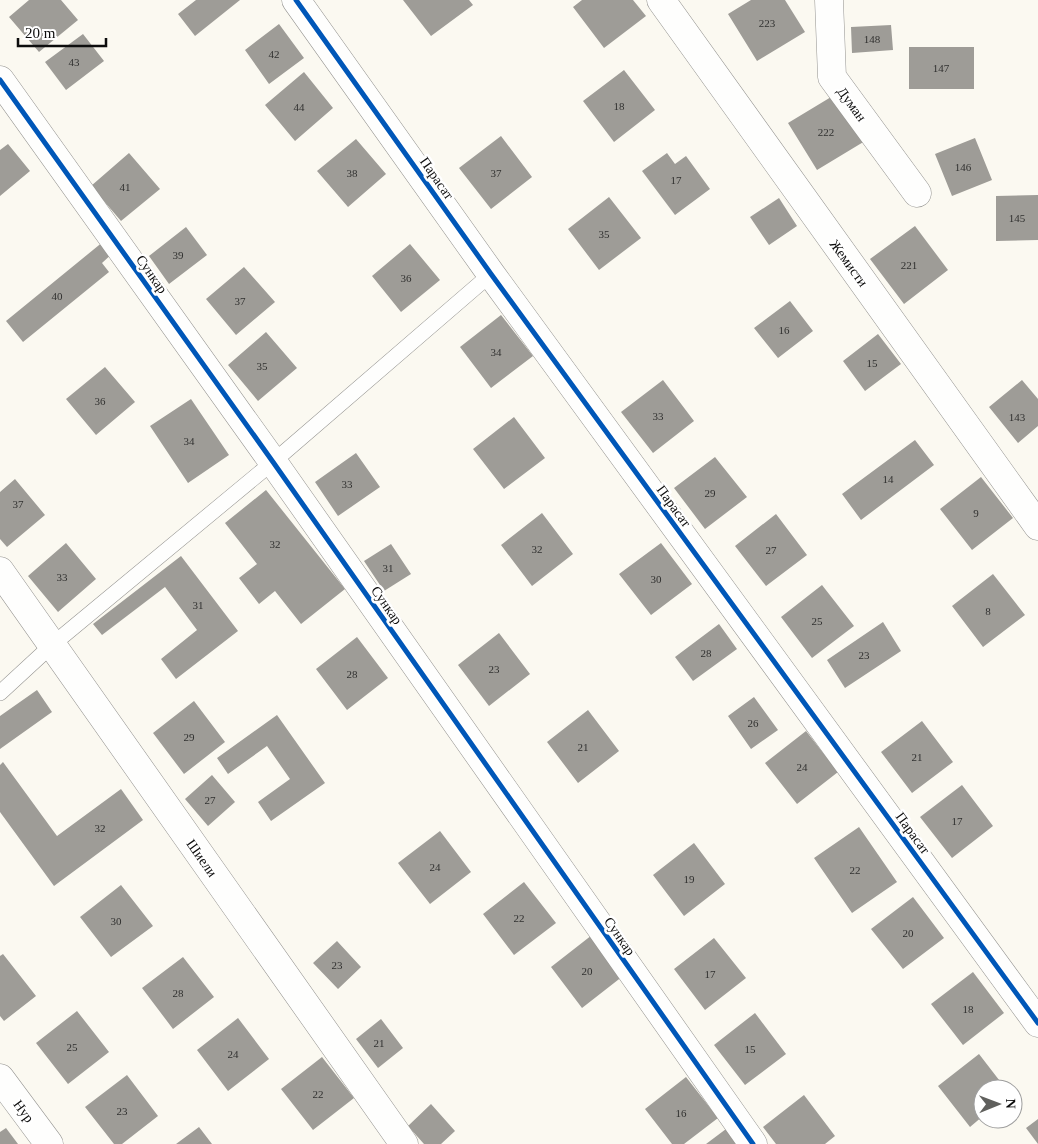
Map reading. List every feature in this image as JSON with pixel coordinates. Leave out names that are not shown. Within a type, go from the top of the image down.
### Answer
[{"type":"street","name":"Парасат","points":[[296,0],[491,274],[1038,1023]]},
{"type":"street","name":"Жемисти","points":[[661,0],[1038,526]]},
{"type":"street","name":"Думан","points":[[829,0],[832,77],[917,193]]},
{"type":"street","name":"Сункар","points":[[0,80],[753,1144]]},
{"type":"street","name":"Шиели","points":[[0,571],[404,1144]]},
{"type":"street","name":"Нур","points":[[0,1078],[49,1144]]},
{"type":"lane","points":[[0,693],[52,645],[272,462],[491,274]]},
{"type":"building","points":[[29,0],[61,0],[78,20],[39,52],[9,17]]},
{"type":"building","points":[[196,0],[240,0],[195,36],[178,14]]},
{"type":"building","points":[[403,0],[469,0],[473,5],[431,36]]},
{"type":"building","points":[[582,0],[633,0],[646,16],[604,48],[573,7]]},
{"type":"building","points":[[751,0],[785,0],[805,32],[757,61],[728,14]]},
{"type":"building","points":[[279,24],[304,58],[269,84],[245,50]]},
{"type":"building","points":[[891,25],[893,50],[852,53],[851,27]]},
{"type":"building","points":[[83,34],[104,61],[66,90],[45,62]]},
{"type":"building","points":[[909,47],[974,47],[974,89],[909,89]]},
{"type":"building","points":[[624,70],[655,110],[614,142],[583,101]]},
{"type":"building","points":[[304,72],[333,108],[295,141],[265,105]]},
{"type":"building","points":[[836,94],[865,141],[817,170],[788,123]]},
{"type":"building","points":[[501,136],[532,177],[491,209],[459,168]]},
{"type":"building","points":[[975,138],[992,180],[952,196],[935,154]]},
{"type":"building","points":[[356,139],[386,174],[348,207],[317,171]]},
{"type":"building","points":[[8,144],[30,171],[0,196],[0,150]]},
{"type":"building","points":[[129,153],[160,189],[121,221],[91,186]]},
{"type":"building","points":[[667,153],[675,164],[686,156],[710,189],[675,215],[642,171]]},
{"type":"building","points":[[1038,195],[1038,240],[996,241],[996,196]]},
{"type":"building","points":[[609,197],[641,238],[599,270],[568,229]]},
{"type":"building","points":[[779,198],[797,226],[769,245],[750,217]]},
{"type":"building","points":[[915,226],[948,270],[904,304],[870,259]]},
{"type":"building","points":[[186,227],[207,255],[169,284],[149,256]]},
{"type":"building","points":[[104,241],[114,252],[102,263],[109,272],[23,342],[6,321]]},
{"type":"building","points":[[410,244],[440,280],[401,312],[372,276]]},
{"type":"building","points":[[244,267],[275,302],[236,335],[206,299]]},
{"type":"building","points":[[790,301],[813,331],[778,358],[754,328]]},
{"type":"building","points":[[501,315],[533,356],[491,388],[460,347]]},
{"type":"building","points":[[266,332],[297,368],[258,401],[228,365]]},
{"type":"building","points":[[878,334],[901,364],[865,391],[843,361]]},
{"type":"building","points":[[105,367],[135,402],[96,435],[66,399]]},
{"type":"building","points":[[663,380],[694,421],[653,453],[621,412]]},
{"type":"building","points":[[1022,380],[1038,399],[1038,426],[1018,443],[989,407]]},
{"type":"building","points":[[191,399],[229,455],[188,483],[150,426]]},
{"type":"building","points":[[514,417],[545,458],[504,489],[473,449]]},
{"type":"building","points":[[915,440],[934,465],[861,520],[842,494]]},
{"type":"building","points":[[356,453],[380,487],[338,516],[315,482]]},
{"type":"building","points":[[715,457],[747,497],[705,529],[674,488]]},
{"type":"building","points":[[981,477],[1013,518],[972,550],[940,509]]},
{"type":"building","points":[[15,479],[45,515],[7,547],[0,539],[0,492]]},
{"type":"building","points":[[266,490],[345,589],[301,624],[275,591],[259,604],[239,578],[257,564],[225,523]]},
{"type":"building","points":[[542,513],[573,554],[532,586],[501,545]]},
{"type":"building","points":[[776,514],[807,555],[766,586],[735,546]]},
{"type":"building","points":[[66,543],[96,579],[58,612],[28,576]]},
{"type":"building","points":[[661,543],[692,584],[651,615],[619,574]]},
{"type":"building","points":[[391,544],[411,574],[384,591],[364,561]]},
{"type":"building","points":[[181,556],[238,631],[176,679],[161,659],[197,630],[165,587],[102,635],[93,624]]},
{"type":"building","points":[[993,574],[1025,615],[983,647],[952,606]]},
{"type":"building","points":[[822,585],[854,626],[812,658],[781,617]]},
{"type":"building","points":[[883,622],[901,651],[845,688],[827,660]]},
{"type":"building","points":[[719,624],[737,649],[693,681],[675,657]]},
{"type":"building","points":[[499,633],[530,674],[489,706],[458,665]]},
{"type":"building","points":[[357,637],[388,678],[347,710],[316,669]]},
{"type":"building","points":[[37,690],[52,712],[0,749],[0,716]]},
{"type":"building","points":[[754,697],[778,730],[751,749],[728,716]]},
{"type":"building","points":[[194,701],[225,742],[184,774],[153,733]]},
{"type":"building","points":[[588,710],[619,751],[578,783],[547,742]]},
{"type":"building","points":[[277,715],[325,783],[271,821],[258,802],[290,779],[267,746],[228,774],[217,758]]},
{"type":"building","points":[[922,721],[953,762],[912,793],[881,752]]},
{"type":"building","points":[[806,731],[838,772],[797,804],[765,763]]},
{"type":"building","points":[[3,762],[57,836],[121,789],[143,820],[54,886],[0,812],[0,765]]},
{"type":"building","points":[[212,775],[235,802],[208,826],[185,799]]},
{"type":"building","points":[[962,785],[993,826],[952,858],[920,817]]},
{"type":"building","points":[[859,827],[897,882],[852,913],[814,858]]},
{"type":"building","points":[[440,831],[471,872],[430,904],[398,863]]},
{"type":"building","points":[[694,843],[725,884],[684,916],[653,875]]},
{"type":"building","points":[[524,882],[556,923],[514,955],[483,914]]},
{"type":"building","points":[[121,885],[153,926],[111,957],[80,917]]},
{"type":"building","points":[[913,897],[944,938],[903,969],[871,929]]},
{"type":"building","points":[[592,935],[623,976],[582,1008],[551,967]]},
{"type":"building","points":[[714,938],[746,978],[705,1010],[674,969]]},
{"type":"building","points":[[337,941],[361,967],[338,989],[313,963]]},
{"type":"building","points":[[3,954],[36,996],[4,1021],[0,1016],[0,956]]},
{"type":"building","points":[[183,957],[214,997],[173,1029],[142,988]]},
{"type":"building","points":[[973,972],[1004,1013],[963,1045],[931,1004]]},
{"type":"building","points":[[77,1011],[109,1052],[68,1084],[36,1043]]},
{"type":"building","points":[[755,1013],[786,1054],[745,1085],[714,1045]]},
{"type":"building","points":[[238,1018],[269,1059],[228,1091],[197,1050]]},
{"type":"building","points":[[381,1019],[403,1048],[378,1068],[356,1039]]},
{"type":"building","points":[[979,1054],[998,1079],[973,1079],[973,1124],[970,1127],[938,1086]]},
{"type":"building","points":[[322,1057],[354,1098],[313,1130],[281,1089]]},
{"type":"building","points":[[127,1075],[158,1116],[122,1144],[114,1144],[85,1107]]},
{"type":"building","points":[[686,1077],[718,1118],[684,1144],[672,1144],[645,1109]]},
{"type":"building","points":[[804,1095],[835,1136],[825,1144],[776,1144],[763,1127]]},
{"type":"building","points":[[431,1104],[455,1131],[441,1144],[424,1144],[408,1126]]},
{"type":"building","points":[[1038,1119],[1038,1144],[1026,1128]]},
{"type":"building","points":[[199,1127],[212,1144],[176,1144]]},
{"type":"building","points":[[6,1128],[18,1144],[0,1144],[0,1132]]},
{"type":"building","points":[[726,1129],[738,1144],[706,1144]]},
{"type":"cycle path","points":[[296,0],[491,274],[1038,1023]]},
{"type":"cycle path","points":[[0,80],[273,462],[753,1144]]}]
